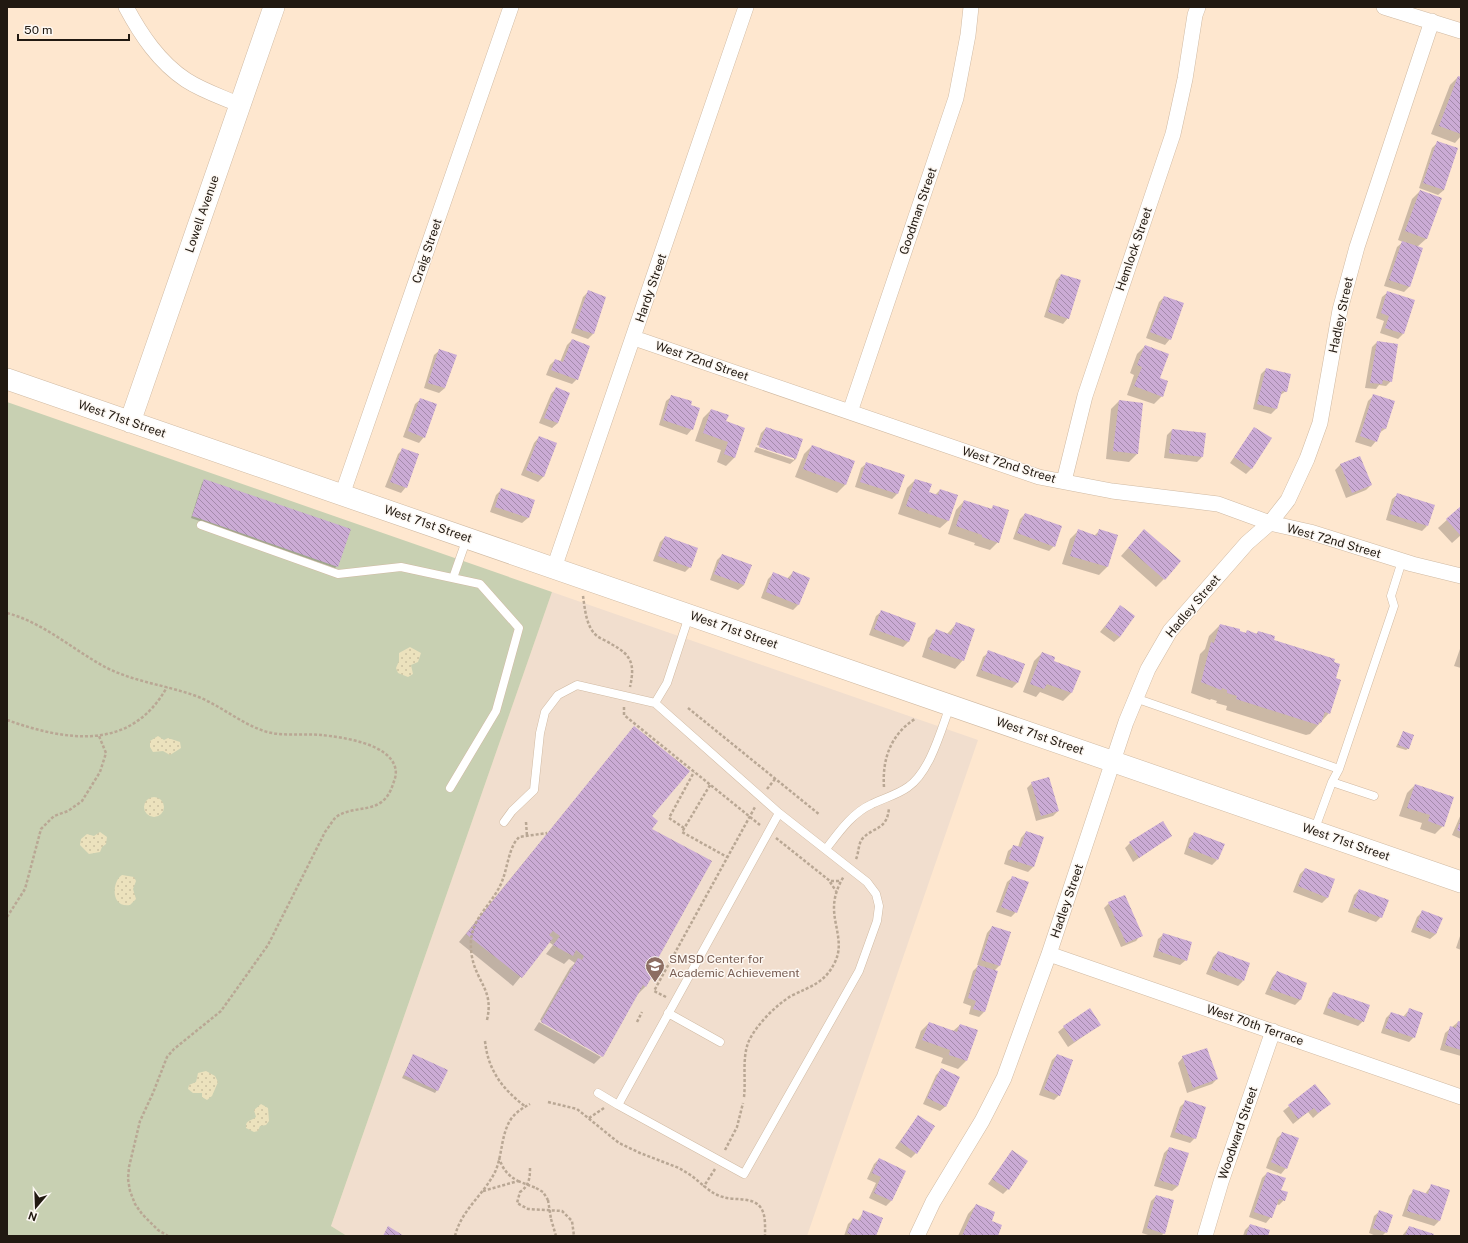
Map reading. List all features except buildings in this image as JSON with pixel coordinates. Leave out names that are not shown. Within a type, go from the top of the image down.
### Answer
[{"type":"street","points":[[126,7],[146,40],[172,69],[203,89],[240,105]]},
{"type":"street","name":"Lowell Avenue","points":[[130,422],[274,7]]},
{"type":"street","name":"Craig Street","points":[[342,495],[511,7]]},
{"type":"street","name":"Hardy Street","points":[[554,568],[619,374],[634,338],[746,7]]},
{"type":"street","name":"Goodman Street","points":[[850,412],[956,98],[968,35],[971,7]]},
{"type":"street","points":[[1384,7],[1461,31]]},
{"type":"street","name":"Hemlock Street","points":[[1064,481],[1085,396],[1173,134],[1185,79],[1195,10]]},
{"type":"street","name":"Hadley Street","points":[[917,1236],[933,1202],[982,1121],[1004,1078],[1049,954],[1135,698],[1148,669],[1170,631],[1247,543],[1270,523],[1288,500],[1308,459],[1320,423],[1340,310],[1357,247],[1432,21]]},
{"type":"street","name":"West 72nd Street","points":[[634,338],[1038,477],[1112,491],[1218,504],[1270,523],[1310,532],[1402,561],[1461,576]]},
{"type":"street","name":"West 71st Street","points":[[7,379],[1461,882]]},
{"type":"street","name":"West 70th Terrace","points":[[1049,954],[1461,1096]]},
{"type":"street","name":"Woodward Street","points":[[1205,1236],[1221,1182],[1273,1031]]},
{"type":"lane","points":[[201,526],[338,574],[401,567],[480,584],[519,628],[496,711],[450,788]]},
{"type":"lane","points":[[453,578],[467,538]]},
{"type":"lane","points":[[1314,831],[1332,782],[1339,769],[1394,606],[1391,596],[1402,561]]},
{"type":"lane","points":[[655,703],[667,683],[690,615]]},
{"type":"lane","points":[[504,822],[512,811],[534,790],[540,732],[545,712],[558,695],[577,685],[655,703],[779,813],[867,882],[876,894],[879,906],[877,921],[859,971],[744,1174],[598,1093]]},
{"type":"lane","points":[[1135,698],[1339,769]]},
{"type":"lane","points":[[826,849],[854,815],[870,804],[909,787],[921,773],[932,754],[950,705]]},
{"type":"lane","points":[[1332,782],[1374,796]]},
{"type":"lane","points":[[618,1105],[779,813]]},
{"type":"lane","points":[[668,1013],[720,1042]]},
{"type":"path","points":[[582,593],[588,624],[597,636],[622,650],[629,656],[632,676],[630,689]]},
{"type":"path","points":[[7,613],[32,621],[116,672],[142,682],[167,687],[198,697],[256,728],[269,733],[285,735],[320,735],[374,746],[390,758],[395,766],[396,775],[390,791],[380,803],[371,808],[356,810],[340,815],[332,822],[325,832],[268,945],[221,1011],[174,1048],[167,1056],[154,1093],[140,1121],[128,1178],[134,1204],[158,1230],[168,1236]]},
{"type":"path","points":[[7,720],[47,733],[87,737],[100,736],[128,725],[142,716],[156,702],[167,687]]},
{"type":"path","points":[[624,708],[624,715],[761,826]]},
{"type":"path","points":[[688,708],[820,815]]},
{"type":"path","points":[[884,788],[885,759],[895,736],[904,726],[915,719]]},
{"type":"path","points":[[7,917],[25,889],[42,829],[54,816],[68,811],[82,801],[100,772],[106,752],[100,736]]},
{"type":"path","points":[[684,828],[669,818],[694,772]]},
{"type":"path","points":[[772,783],[775,779]]},
{"type":"path","points":[[710,785],[682,832],[727,857]]},
{"type":"path","points":[[667,997],[654,991],[756,803]]},
{"type":"path","points":[[854,861],[859,854],[862,839],[883,825],[888,817],[889,808]]},
{"type":"path","points":[[526,822],[527,836]]},
{"type":"path","points":[[487,1020],[490,1007],[488,995],[478,975],[472,957],[472,932],[480,914],[499,888],[515,842],[519,837],[547,833]]},
{"type":"path","points":[[776,838],[830,882],[837,891]]},
{"type":"path","points":[[744,1097],[748,1043],[752,1036],[778,1005],[791,996],[813,986],[830,971],[836,960],[840,939],[834,907],[837,891],[844,875]]},
{"type":"path","points":[[830,882],[841,881]]},
{"type":"path","points":[[637,1022],[642,1012]]},
{"type":"path","points":[[486,1040],[487,1055],[491,1068],[502,1086],[526,1107]]},
{"type":"path","points":[[589,1118],[603,1109],[609,1099]]},
{"type":"path","points":[[548,1102],[577,1109],[619,1143],[640,1154],[679,1168],[692,1176],[714,1194],[725,1198],[751,1201],[761,1208],[765,1231],[764,1236]]},
{"type":"path","points":[[724,1152],[737,1127],[743,1103]]},
{"type":"path","points":[[455,1236],[468,1207],[483,1191],[495,1172],[505,1131],[511,1119],[519,1110],[530,1104]]},
{"type":"path","points":[[499,1157],[503,1168],[509,1176],[543,1192],[548,1200],[556,1236]]},
{"type":"path","points":[[530,1168],[530,1178],[526,1187],[520,1192],[517,1203],[528,1209],[562,1211],[572,1221],[574,1236]]},
{"type":"path","points":[[704,1186],[710,1178]]},
{"type":"path","points":[[483,1191],[518,1180]]},
{"type":"shaded area","name":"SMSD Center for Academic Achievement","points":[[552,592],[978,740],[807,1236],[347,1236],[331,1226]]},
{"type":"green space","points":[[7,402],[552,592],[331,1226],[347,1236],[7,1236]]},
{"type":"sand","points":[[410,647],[421,653],[418,662],[411,665],[413,674],[408,677],[398,673],[396,668],[399,661],[399,653]]},
{"type":"sand","points":[[158,736],[164,740],[168,738],[180,742],[181,748],[170,755],[163,751],[153,752],[150,747],[150,741]]},
{"type":"sand","points":[[154,797],[161,800],[164,807],[161,814],[154,817],[147,814],[144,807],[147,800]]},
{"type":"sand","points":[[100,832],[107,837],[106,844],[102,847],[100,852],[89,854],[80,845],[81,839],[87,834],[94,836]]},
{"type":"sand","points":[[122,875],[134,877],[136,881],[133,889],[136,899],[130,905],[124,905],[116,898],[116,883]]},
{"type":"sand","points":[[206,1071],[215,1076],[218,1082],[212,1096],[207,1100],[202,1097],[202,1093],[193,1093],[188,1089],[189,1085],[196,1082],[198,1073]]},
{"type":"sand","points":[[261,1104],[268,1108],[269,1121],[266,1125],[260,1126],[258,1131],[254,1132],[246,1128],[246,1123],[256,1117],[254,1110]]},
{"type":"place","name":"SMSD Center for Academic Achievement","points":[[655,983]]}]
